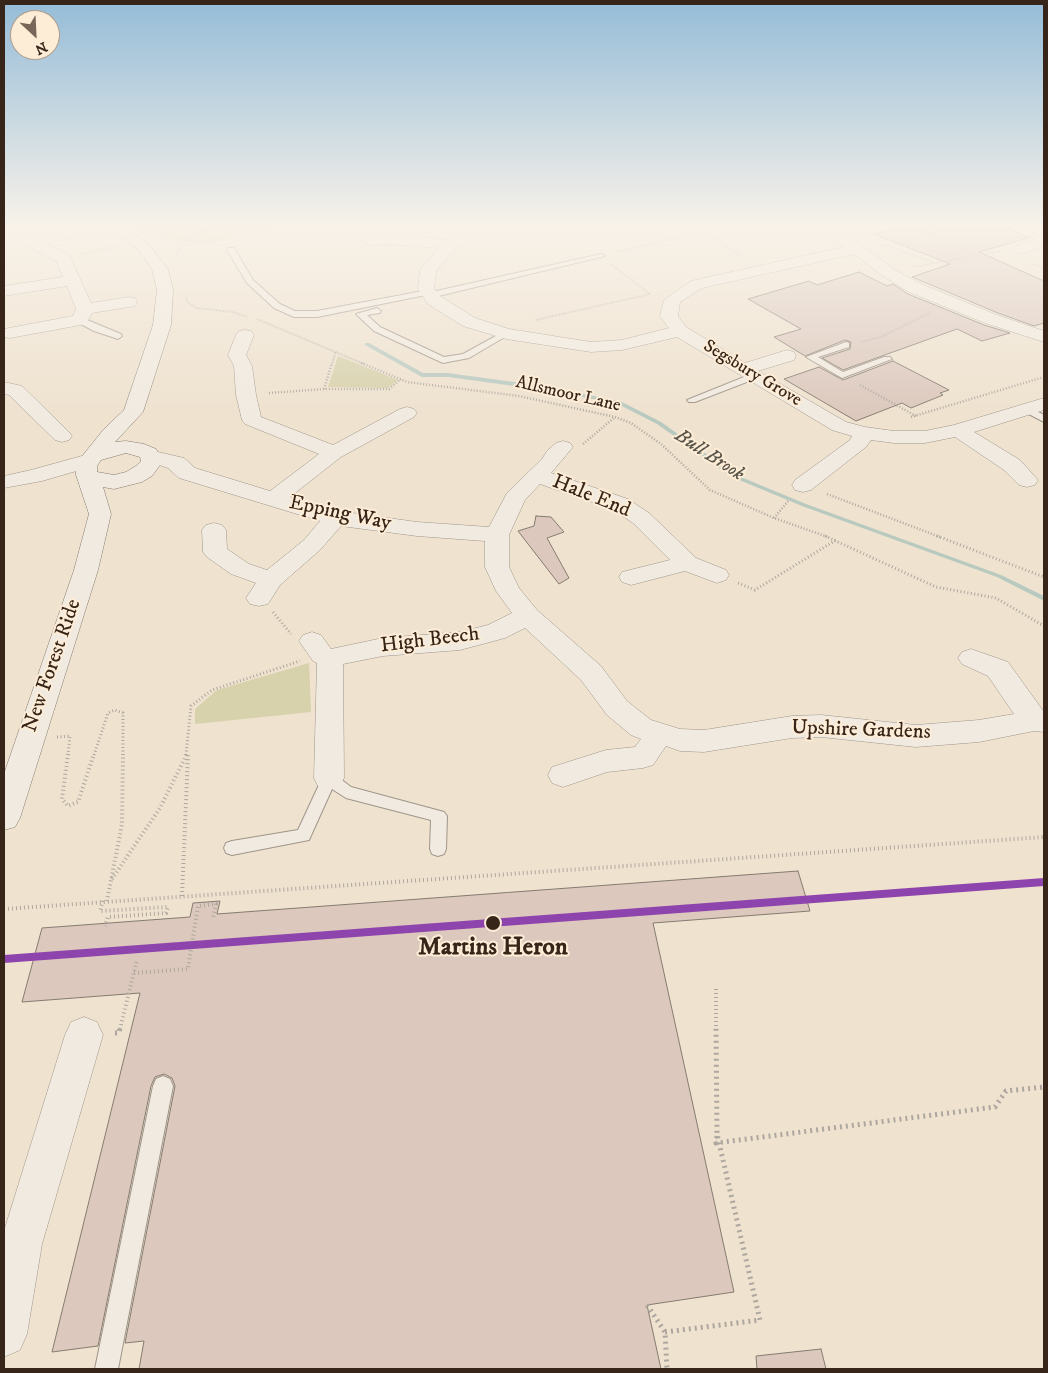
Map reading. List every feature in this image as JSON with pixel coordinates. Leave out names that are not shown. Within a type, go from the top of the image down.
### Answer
[{"type":"street","points":[[75,289],[83,315]]},
{"type":"street","points":[[133,412],[142,432],[148,453],[149,466],[136,476],[122,496],[100,514],[90,467],[110,433],[133,412],[162,325],[166,289]]},
{"type":"street","points":[[426,289],[448,310],[469,322],[506,334],[591,347],[622,345],[680,331]]},
{"type":"street","name":"Segsbury Grove","points":[[689,289],[672,300],[669,316],[680,331],[839,426],[864,433],[894,437],[925,437],[958,430],[1036,407]]},
{"type":"street","points":[[917,289],[948,303],[1044,337]]},
{"type":"street","points":[[10,333],[130,302]]},
{"type":"street","points":[[245,335],[237,355],[243,366],[246,395],[252,420],[334,453]]},
{"type":"street","points":[[749,373],[799,356]]},
{"type":"street","points":[[4,388],[14,390],[62,436]]},
{"type":"street","points":[[273,500],[334,453],[407,413]]},
{"type":"street","points":[[958,430],[1012,465],[1027,480]]},
{"type":"street","points":[[803,485],[859,444],[864,433]]},
{"type":"street","points":[[4,482],[90,467],[115,448],[126,447],[148,453]]},
{"type":"street","name":"Hale End","points":[[497,535],[515,498],[536,474],[552,462],[554,455],[563,447]]},
{"type":"street","name":"Epping Way","points":[[148,453],[176,463],[188,473],[334,518],[417,529],[497,535]]},
{"type":"street","points":[[90,467],[104,482],[136,476]]},
{"type":"street","name":"Epping Way","points":[[136,476],[164,477],[188,473]]},
{"type":"street","name":"Hale End","points":[[536,474],[620,504],[641,518],[687,564],[717,575]]},
{"type":"street","name":"New Forest Ride","points":[[4,818],[86,570],[100,514]]},
{"type":"street","points":[[214,530],[215,552],[265,589],[312,545],[334,518]]},
{"type":"street","name":"Upshire Gardens","points":[[497,535],[497,567],[508,591],[528,616],[591,673],[627,717],[641,728],[680,740],[704,741],[763,730],[821,726],[916,736],[978,731],[1039,722],[998,669],[972,658]]},
{"type":"street","points":[[631,578],[687,564]]},
{"type":"street","name":"High Beech","points":[[311,649],[460,641],[496,632],[528,616]]},
{"type":"street","points":[[311,649],[329,778]]},
{"type":"street","points":[[563,776],[606,761],[642,757],[649,751],[658,734]]},
{"type":"street","points":[[4,1334],[21,1244],[84,1036]]},
{"type":"lane","points":[[259,289],[277,306],[294,314],[317,314],[447,289]]},
{"type":"lane","points":[[406,304],[360,314],[377,329],[443,360],[466,356],[506,334]]},
{"type":"lane","points":[[83,315],[97,329],[118,336]]},
{"type":"lane","points":[[799,356],[846,345]]},
{"type":"lane","points":[[799,356],[842,375],[887,359]]},
{"type":"lane","points":[[692,400],[749,373]]},
{"type":"lane","points":[[1036,407],[1044,420]]},
{"type":"lane","points":[[232,848],[303,835],[329,778],[346,792],[439,816],[438,849]]},
{"type":"lane","points":[[106,1369],[163,1086]]},
{"type":"path","points":[[535,320],[650,294],[644,289]]},
{"type":"path","points":[[846,345],[880,337],[948,303]]},
{"type":"path","name":"Allsmoor Lane","points":[[197,308],[233,312],[269,323],[407,382],[519,396],[615,417],[631,423],[661,444],[710,490],[774,518],[836,540],[936,587],[996,598],[1044,626]]},
{"type":"path","points":[[324,389],[336,351]]},
{"type":"path","points":[[842,375],[917,416]]},
{"type":"path","points":[[907,417],[917,416],[1044,377]]},
{"type":"path","points":[[246,395],[324,389],[389,389],[401,379]]},
{"type":"path","points":[[803,485],[1044,577]]},
{"type":"path","points":[[774,518],[784,506]]},
{"type":"path","points":[[717,575],[755,590],[836,540]]},
{"type":"path","points":[[182,896],[191,706],[212,690],[311,649],[285,629],[268,604],[265,589]]},
{"type":"path","points":[[29,738],[70,736],[62,799],[68,806],[78,802],[108,713],[115,710],[123,713],[122,824],[110,882],[100,911],[168,907],[166,913],[108,917],[105,926]]},
{"type":"path","points":[[110,882],[160,808],[188,752]]},
{"type":"path","points":[[4,909],[1044,838]]},
{"type":"path","points":[[134,973],[188,969],[198,906],[216,904],[213,918]]},
{"type":"path","points":[[84,1036],[120,1033],[137,960]]},
{"type":"path","points":[[716,989],[716,1144],[995,1107],[1006,1091],[1044,1087]]},
{"type":"path","points":[[665,1332],[760,1320],[717,1134]]},
{"type":"path","points":[[647,1305],[665,1332],[667,1369]]},
{"type":"shaded area","points":[[338,356],[398,380],[388,388],[328,387]]},
{"type":"shaded area","points":[[309,663],[311,712],[195,724],[195,709],[217,690]]},
{"type":"building","points":[[782,289],[901,289],[908,294],[984,325],[1010,333],[982,341],[957,329],[843,370],[822,358],[850,349],[851,342],[845,340],[805,356],[774,337],[801,329],[748,299]]},
{"type":"building","points":[[941,289],[1044,289],[1044,323],[1034,326]]},
{"type":"building","points":[[893,361],[949,390],[940,393],[943,395],[911,408],[902,403],[856,421],[784,379],[819,367],[843,380]]},
{"type":"building","points":[[536,516],[551,517],[564,532],[547,538],[569,578],[559,584],[518,531],[534,526]]},
{"type":"building","points":[[798,871],[810,911],[653,923],[734,1292],[647,1305],[661,1369],[139,1369],[144,1341],[125,1343],[175,1086],[172,1078],[164,1074],[155,1077],[151,1086],[98,1346],[52,1352],[140,993],[22,1002],[42,928],[190,917],[193,903],[220,901],[217,914]]},
{"type":"building","points":[[821,1349],[826,1369],[757,1369],[756,1356]]},
{"type":"waterway","name":"Bull Brook","points":[[367,344],[422,375],[448,375],[536,387],[618,402],[659,423],[734,476],[804,505],[999,576],[1044,599]]},
{"type":"transit line","points":[[4,959],[1044,882]]},
{"type":"place","name":"Martins Heron","points":[[493,923]]}]
